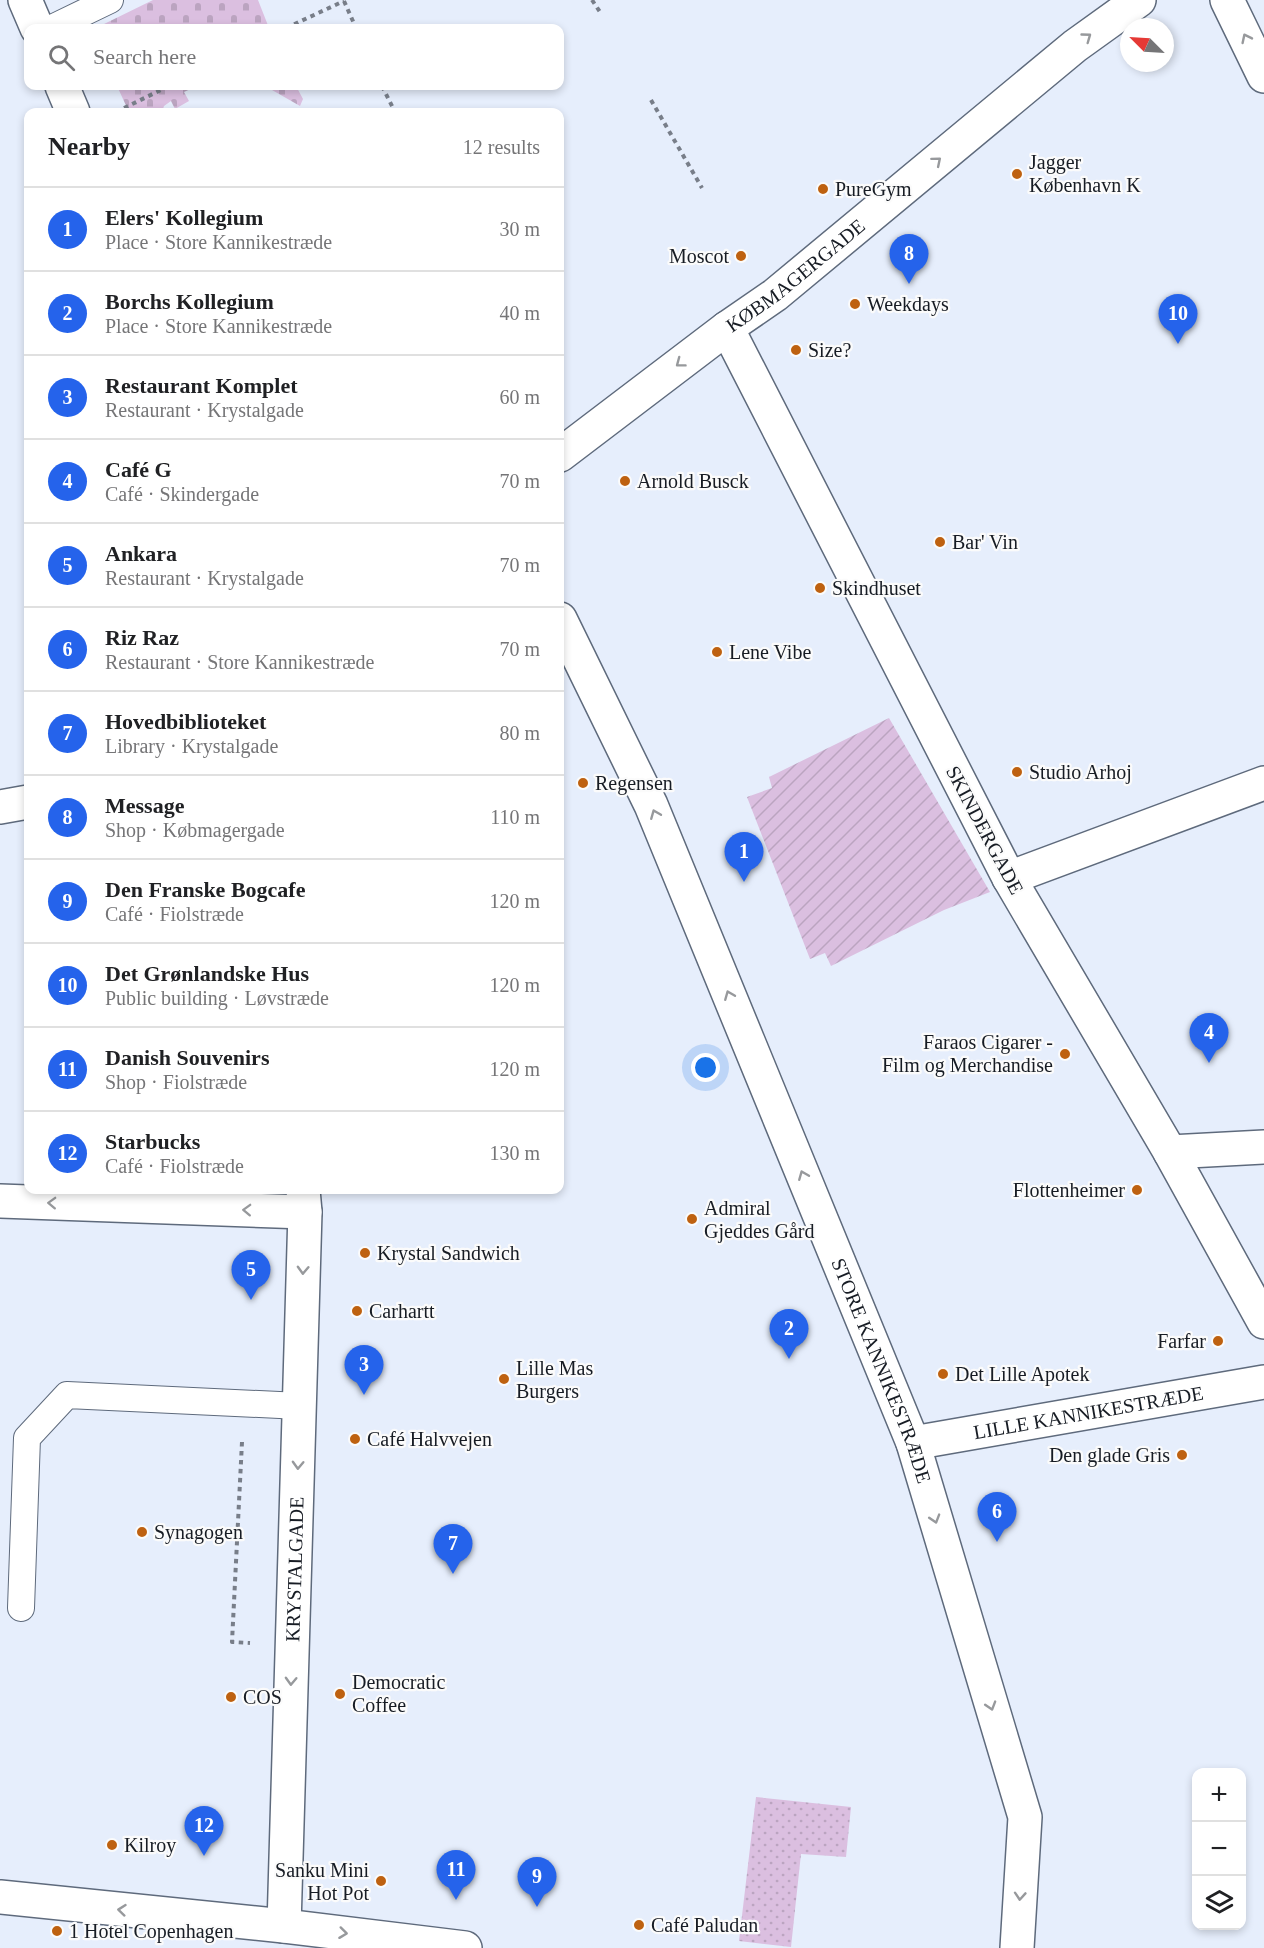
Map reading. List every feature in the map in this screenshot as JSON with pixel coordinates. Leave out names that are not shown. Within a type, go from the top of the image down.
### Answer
[{"type":"street","points":[[25,0],[35,24]]},
{"type":"street","name":"KØBMAGERGADE","points":[[564,452],[727,328],[775,295],[1075,46],[1138,0]]},
{"type":"street","points":[[1227,0],[1264,75]]},
{"type":"street","points":[[64,90],[71,108]]},
{"type":"street","name":"SKINDERGADE","points":[[727,328],[1009,878],[1170,1152],[1264,1322]]},
{"type":"street","name":"STORE KANNIKESTRÆDE","points":[[564,627],[651,805],[912,1443],[1024,1817],[1017,1948]]},
{"type":"street","points":[[1009,878],[1264,783]]},
{"type":"street","points":[[0,807],[24,803]]},
{"type":"street","points":[[1170,1152],[1264,1147]]},
{"type":"street","points":[[0,1201],[304,1201]]},
{"type":"street","name":"KRYSTALGADE","points":[[284,1937],[304,1201]]},
{"type":"street","name":"LILLE KANNIKESTRÆDE","points":[[912,1443],[1264,1382]]},
{"type":"street","points":[[0,1897],[284,1937],[465,1948]]},
{"type":"lane","points":[[60,24],[110,0]]},
{"type":"lane","points":[[21,1608],[27,1438],[67,1395],[300,1406]]},
{"type":"path","points":[[592,0],[600,12]]},
{"type":"path","points":[[295,24],[344,1],[354,24]]},
{"type":"path","points":[[122,108],[161,90]]},
{"type":"path","points":[[384,90],[393,108]]},
{"type":"path","points":[[651,100],[702,188]]},
{"type":"path","points":[[243,1405],[232,1642],[292,1644]]},
{"type":"green space","points":[[153,0],[258,0],[267,24],[104,24]]},
{"type":"green space","points":[[119,90],[188,90],[184,92],[189,101],[177,108],[171,101],[163,108],[127,108]]},
{"type":"green space","points":[[272,90],[298,90],[303,99],[300,106]]},
{"type":"green space","points":[[889,718],[990,892],[944,910],[831,966],[825,953],[810,959],[747,797],[772,788],[769,777]]},
{"type":"green space","points":[[756,1797],[851,1807],[846,1857],[801,1854],[791,1947],[739,1941]]},
{"type":"place","name":"Jagger København K","points":[[1017,174]]},
{"type":"place","name":"PureGym","points":[[823,189]]},
{"type":"place","name":"Moscot","points":[[741,256]]},
{"type":"place","name":"Message","points":[[909,284]]},
{"type":"place","name":"Weekdays","points":[[855,304]]},
{"type":"place","name":"Det Grønlandske Hus","points":[[1178,344]]},
{"type":"place","name":"Size?","points":[[796,350]]},
{"type":"place","name":"Arnold Busck","points":[[625,481]]},
{"type":"place","name":"Bar' Vin","points":[[940,542]]},
{"type":"place","name":"Skindhuset","points":[[820,588]]},
{"type":"place","name":"Lene Vibe","points":[[717,652]]},
{"type":"place","name":"Studio Arhoj","points":[[1017,772]]},
{"type":"place","name":"Regensen","points":[[583,783]]},
{"type":"place","name":"Elers' Kollegium","points":[[744,882]]},
{"type":"place","name":"Faraos Cigarer - Film og Merchandise","points":[[1065,1054]]},
{"type":"place","name":"Café G","points":[[1209,1063]]},
{"type":"place","name":"Flottenheimer","points":[[1137,1190]]},
{"type":"place","name":"Admiral Gjeddes Gård","points":[[692,1219]]},
{"type":"place","name":"Krystal Sandwich","points":[[365,1253]]},
{"type":"place","name":"Ankara","points":[[251,1300]]},
{"type":"place","name":"Carhartt","points":[[357,1311]]},
{"type":"place","name":"Farfar","points":[[1218,1341]]},
{"type":"place","name":"Borchs Kollegium","points":[[789,1359]]},
{"type":"place","name":"Det Lille Apotek","points":[[943,1374]]},
{"type":"place","name":"Lille Mas Burgers","points":[[504,1379]]},
{"type":"place","name":"Restaurant Komplet","points":[[364,1395]]},
{"type":"place","name":"Café Halvvejen","points":[[355,1439]]},
{"type":"place","name":"Den glade Gris","points":[[1182,1455]]},
{"type":"place","name":"Synagogen","points":[[142,1532]]},
{"type":"place","name":"Riz Raz","points":[[997,1542]]},
{"type":"place","name":"Hovedbiblioteket","points":[[453,1574]]},
{"type":"place","name":"Democratic Coffee","points":[[340,1694]]},
{"type":"place","name":"COS","points":[[231,1697]]},
{"type":"place","name":"Kilroy","points":[[112,1845]]},
{"type":"place","name":"Starbucks","points":[[204,1856]]},
{"type":"place","name":"Sanku Mini Hot Pot","points":[[381,1881]]},
{"type":"place","name":"Danish Souvenirs","points":[[456,1900]]},
{"type":"place","name":"Den Franske Bogcafe","points":[[537,1907]]},
{"type":"place","name":"Café Paludan","points":[[639,1925]]},
{"type":"place","name":"1 Hotel Copenhagen","points":[[57,1931]]}]
